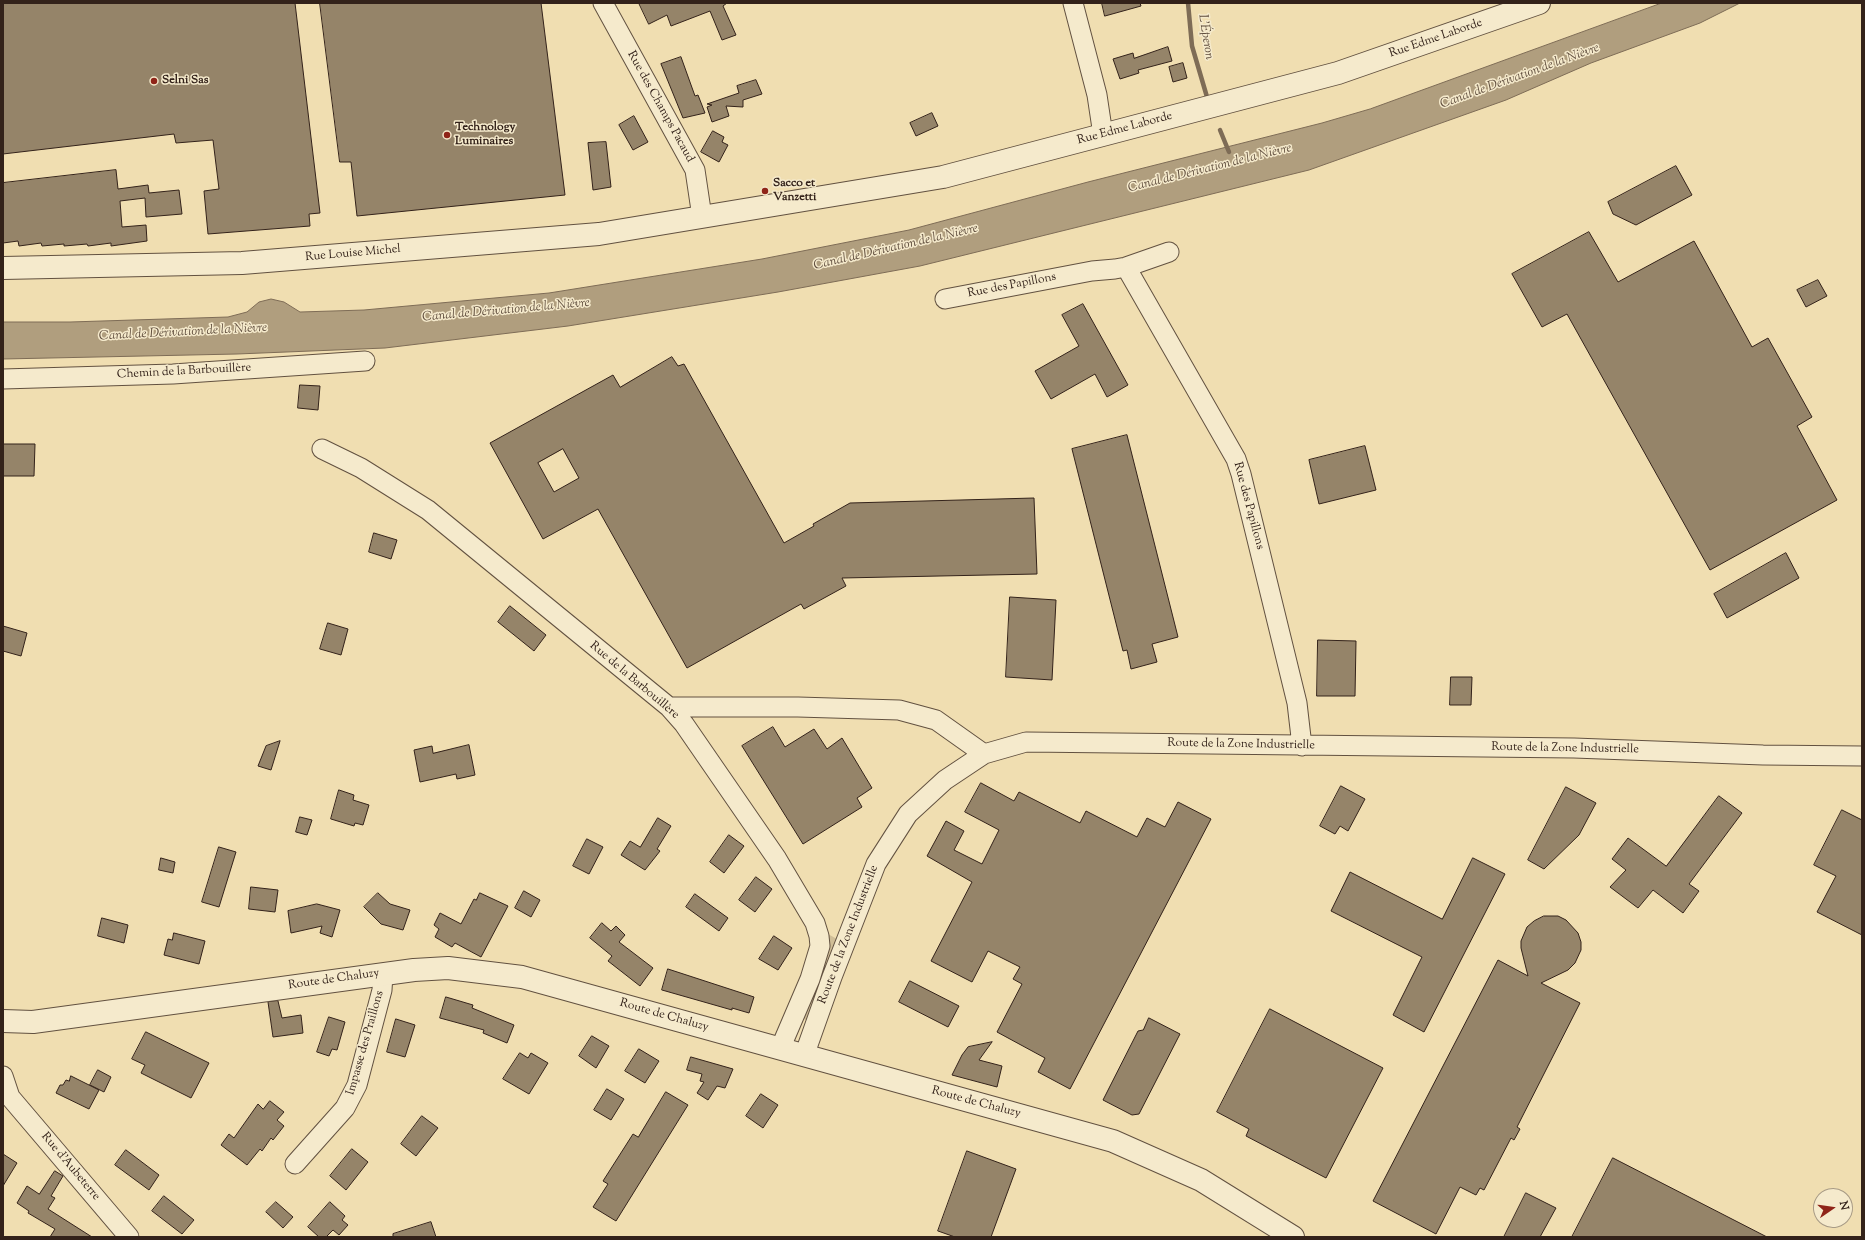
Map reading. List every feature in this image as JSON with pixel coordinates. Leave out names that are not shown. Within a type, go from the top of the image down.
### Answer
[{"type":"street","name":"Rue des Champs Pacaud","points":[[603,3],[695,170],[702,216]]},
{"type":"street","points":[[1073,3],[1097,95],[1103,135]]},
{"type":"street","name":"Rue Edme Laborde","points":[[702,216],[944,177],[1338,73],[1539,3]]},
{"type":"street","name":"Rue Louise Michel","points":[[3,268],[242,263],[599,234],[702,216]]},
{"type":"street","name":"Rue des Papillons","points":[[944,299],[1092,271],[1115,270],[1169,252]]},
{"type":"street","name":"Rue des Papillons","points":[[1126,267],[1236,459],[1241,474],[1297,703],[1302,746]]},
{"type":"street","name":"Chemin de la Barbouillère","points":[[3,379],[172,374],[365,361]]},
{"type":"street","name":"Rue de la Barbouillère","points":[[322,449],[361,468],[428,510],[669,707],[684,724],[777,859],[815,923],[820,946],[818,958],[780,1048]]},
{"type":"street","points":[[669,707],[798,707],[899,710],[936,720],[984,754]]},
{"type":"street","name":"Route de la Zone Industrielle","points":[[804,1056],[832,977],[876,864],[908,814],[945,780],[984,754],[1026,742],[1574,748],[1763,755],[1862,756]]},
{"type":"street","name":"Route de Chaluzy","points":[[3,1021],[33,1022],[414,970],[448,968],[522,977],[1113,1141],[1201,1180],[1293,1237]]},
{"type":"street","name":"Impasse des Praillons","points":[[294,1164],[345,1108],[357,1086],[382,990],[383,974]]},
{"type":"street","name":"Rue d'Aubeterre","points":[[3,1076],[7,1093],[129,1237]]},
{"type":"shaded area","points":[[826,933],[837,939],[806,1020],[799,1017]]},
{"type":"water","name":"Canal de Dérivation de la Nièvre","points":[[1662,3],[1740,3],[1700,23],[1591,63],[1506,100],[1309,170],[920,266],[778,292],[568,326],[385,348],[237,354],[3,359],[3,322],[70,322],[228,317],[247,312],[259,302],[271,299],[284,302],[300,312],[364,310],[549,293],[762,259],[909,230],[1088,182],[1322,123],[1370,109]]},
{"type":"building","name":"Selni Sas","points":[[3,3],[295,3],[320,213],[309,214],[310,226],[208,234],[204,191],[219,189],[213,140],[176,143],[174,134],[3,154]]},
{"type":"building","name":"Technology Luminaires","points":[[320,3],[541,3],[565,195],[357,216],[351,162],[340,162]]},
{"type":"building","points":[[639,3],[727,3],[723,6],[736,35],[722,40],[710,11],[671,26],[667,15],[649,24]]},
{"type":"building","points":[[1102,3],[1140,3],[1141,6],[1105,16]]},
{"type":"building","points":[[1168,47],[1172,61],[1138,70],[1139,73],[1120,79],[1113,59],[1133,53],[1134,58]]},
{"type":"building","points":[[681,57],[695,96],[698,95],[705,113],[683,118],[661,64]]},
{"type":"building","points":[[1183,63],[1187,78],[1173,82],[1169,67]]},
{"type":"building","points":[[756,80],[762,94],[743,100],[743,107],[726,106],[729,116],[712,122],[707,107],[712,105],[707,104],[739,93],[737,86]]},
{"type":"building","points":[[932,113],[938,126],[916,136],[910,123]]},
{"type":"building","points":[[634,116],[648,142],[633,150],[619,125]]},
{"type":"building","points":[[713,131],[724,137],[722,142],[728,145],[719,162],[701,152]]},
{"type":"building","points":[[606,142],[611,187],[593,190],[588,143]]},
{"type":"building","points":[[1676,166],[1692,195],[1636,225],[1613,214],[1608,202]]},
{"type":"building","points":[[116,170],[118,189],[148,185],[149,193],[179,190],[182,214],[146,217],[145,198],[120,201],[122,227],[146,225],[147,241],[111,246],[111,243],[88,246],[87,244],[64,246],[64,244],[42,246],[41,243],[19,246],[18,241],[3,243],[3,183]]},
{"type":"building","points":[[1589,232],[1618,282],[1694,241],[1752,347],[1768,338],[1812,417],[1797,426],[1837,500],[1710,570],[1567,314],[1542,327],[1512,274]]},
{"type":"building","points":[[1818,280],[1827,296],[1806,307],[1797,290]]},
{"type":"building","points":[[1083,304],[1128,385],[1107,397],[1095,374],[1051,399],[1035,371],[1079,346],[1062,315]]},
{"type":"building","points":[[672,357],[678,366],[684,364],[784,543],[814,526],[813,524],[850,503],[1034,498],[1037,574],[842,578],[846,586],[804,609],[801,604],[687,668],[598,509],[543,539],[490,443],[613,375],[620,387]],"holes":[[[563,449],[579,478],[554,492],[538,463]]]},
{"type":"building","points":[[300,385],[320,386],[318,410],[298,408]]},
{"type":"building","points":[[1127,435],[1178,637],[1152,644],[1157,662],[1131,669],[1127,650],[1123,651],[1072,449]]},
{"type":"building","points":[[3,444],[35,444],[34,476],[3,476]]},
{"type":"building","points":[[1365,446],[1376,490],[1319,504],[1309,460]]},
{"type":"building","points":[[374,533],[397,540],[391,559],[369,552]]},
{"type":"building","points":[[1786,553],[1799,578],[1727,618],[1714,594]]},
{"type":"building","points":[[1010,597],[1056,600],[1052,680],[1006,677]]},
{"type":"building","points":[[510,606],[546,635],[534,651],[498,622]]},
{"type":"building","points":[[328,623],[348,629],[341,655],[320,649]]},
{"type":"building","points":[[3,626],[27,633],[21,656],[3,651]]},
{"type":"building","points":[[1318,640],[1356,641],[1355,696],[1317,696]]},
{"type":"building","points":[[1451,677],[1472,677],[1471,705],[1450,705]]},
{"type":"building","points":[[773,727],[785,747],[814,729],[827,749],[842,738],[872,788],[857,798],[862,807],[803,844],[742,746]]},
{"type":"building","points":[[280,741],[271,770],[258,766],[266,746]]},
{"type":"building","points":[[469,745],[475,775],[457,779],[456,774],[420,782],[414,750],[432,746],[433,753]]},
{"type":"building","points":[[981,783],[1014,801],[1019,792],[1080,823],[1086,811],[1137,837],[1147,818],[1165,827],[1178,802],[1211,819],[1070,1089],[1038,1072],[1045,1058],[997,1032],[1022,984],[1013,979],[1020,967],[988,951],[972,982],[931,961],[972,882],[927,856],[946,821],[964,831],[954,850],[982,864],[999,830],[965,812]]},
{"type":"building","points":[[1341,786],[1365,799],[1348,831],[1340,826],[1335,834],[1320,826]]},
{"type":"building","points":[[1566,787],[1596,803],[1579,835],[1544,869],[1528,860]]},
{"type":"building","points":[[339,790],[354,795],[353,800],[369,805],[363,825],[355,823],[354,826],[331,819]]},
{"type":"building","points":[[1719,796],[1742,813],[1689,884],[1699,891],[1683,913],[1653,890],[1638,908],[1610,887],[1626,870],[1612,859],[1628,838],[1666,866]]},
{"type":"building","points":[[1842,810],[1862,820],[1862,935],[1817,912],[1836,876],[1814,865]]},
{"type":"building","points":[[300,817],[312,820],[307,835],[296,832]]},
{"type":"building","points":[[658,818],[671,826],[657,849],[660,851],[645,870],[621,855],[630,841],[640,847]]},
{"type":"building","points":[[729,835],[744,846],[724,873],[710,862]]},
{"type":"building","points":[[587,839],[603,847],[589,874],[573,866]]},
{"type":"building","points":[[219,847],[236,852],[219,907],[202,902]]},
{"type":"building","points":[[161,858],[175,862],[173,873],[159,870]]},
{"type":"building","points":[[1473,858],[1505,874],[1424,1032],[1393,1015],[1422,957],[1331,911],[1350,872],[1442,919]]},
{"type":"building","points":[[756,877],[772,889],[755,912],[739,900]]},
{"type":"building","points":[[251,887],[278,890],[275,912],[249,909]]},
{"type":"building","points":[[524,891],[540,900],[531,917],[515,908]]},
{"type":"building","points":[[378,893],[390,904],[410,910],[403,930],[381,924],[364,907]]},
{"type":"building","points":[[480,893],[508,906],[481,957],[455,943],[452,947],[435,937],[439,929],[434,925],[440,913],[461,924],[474,899],[476,900]]},
{"type":"building","points":[[695,894],[728,918],[719,931],[686,907]]},
{"type":"building","points":[[317,904],[340,910],[332,937],[320,933],[322,926],[291,933],[288,911]]},
{"type":"building","points":[[1544,916],[1558,916],[1566,920],[1578,933],[1581,942],[1581,950],[1575,963],[1568,970],[1541,983],[1580,1003],[1517,1127],[1520,1129],[1514,1140],[1511,1138],[1484,1190],[1480,1188],[1476,1195],[1460,1187],[1436,1234],[1373,1201],[1498,960],[1528,976],[1521,948],[1521,941],[1527,927],[1534,921]]},
{"type":"building","points":[[102,918],[128,925],[124,943],[98,936]]},
{"type":"building","points":[[602,923],[611,931],[616,926],[625,935],[619,942],[653,968],[640,986],[608,961],[612,956],[590,938]]},
{"type":"building","points":[[174,933],[205,941],[199,964],[164,955],[168,939],[172,940]]},
{"type":"building","points":[[774,936],[792,948],[778,970],[759,959]]},
{"type":"building","points":[[668,969],[754,997],[749,1013],[732,1008],[732,1010],[662,990]]},
{"type":"building","points":[[910,981],[959,1006],[948,1027],[899,1002]]},
{"type":"building","points":[[446,997],[473,1005],[472,1008],[514,1025],[507,1043],[483,1033],[484,1030],[440,1018]]},
{"type":"building","points":[[278,1001],[282,1018],[301,1015],[303,1033],[273,1037],[268,1002]]},
{"type":"building","points":[[1270,1009],[1383,1068],[1326,1178],[1246,1136],[1249,1129],[1217,1112]]},
{"type":"building","points":[[329,1017],[345,1022],[337,1050],[332,1049],[329,1056],[317,1052]]},
{"type":"building","points":[[1149,1018],[1180,1034],[1139,1114],[1132,1115],[1103,1100],[1138,1031],[1143,1030]]},
{"type":"building","points":[[396,1019],[415,1025],[405,1057],[387,1052]]},
{"type":"building","points":[[146,1032],[209,1063],[191,1098],[141,1073],[145,1065],[132,1059]]},
{"type":"building","points":[[592,1036],[609,1046],[596,1068],[579,1056]]},
{"type":"building","points":[[992,1042],[979,1060],[1002,1066],[997,1087],[952,1075],[962,1055],[968,1047]]},
{"type":"building","points":[[639,1049],[659,1061],[645,1083],[625,1071]]},
{"type":"building","points":[[520,1053],[528,1058],[531,1053],[548,1063],[529,1094],[503,1079]]},
{"type":"building","points":[[691,1057],[733,1069],[725,1088],[717,1086],[708,1100],[697,1093],[704,1082],[700,1081],[702,1074],[687,1070]]},
{"type":"building","points":[[98,1070],[111,1077],[104,1092],[90,1085]]},
{"type":"building","points":[[71,1076],[99,1090],[89,1109],[56,1093],[60,1085],[63,1085],[66,1080],[69,1081]]},
{"type":"building","points":[[607,1089],[624,1099],[611,1120],[594,1110]]},
{"type":"building","points":[[666,1092],[688,1105],[616,1221],[593,1207],[608,1184],[603,1181],[633,1134],[638,1137]]},
{"type":"building","points":[[761,1094],[778,1105],[763,1128],[746,1116]]},
{"type":"building","points":[[270,1101],[284,1112],[277,1120],[284,1126],[273,1140],[271,1138],[262,1151],[260,1149],[247,1165],[221,1145],[229,1134],[234,1138],[258,1104],[263,1109]]},
{"type":"building","points":[[422,1116],[438,1128],[416,1156],[401,1144]]},
{"type":"building","points":[[352,1149],[368,1162],[346,1190],[330,1176]]},
{"type":"building","points":[[126,1150],[159,1175],[149,1190],[115,1165]]},
{"type":"building","points":[[967,1151],[1016,1169],[991,1237],[955,1237],[938,1231]]},
{"type":"building","points":[[3,1154],[17,1163],[3,1186]]},
{"type":"building","points":[[1613,1158],[1767,1237],[1572,1237]]},
{"type":"building","points":[[55,1171],[63,1176],[51,1196],[55,1198],[48,1209],[92,1237],[50,1237],[55,1229],[28,1213],[29,1211],[17,1203],[27,1186],[39,1194]]},
{"type":"building","points":[[1526,1193],[1556,1208],[1540,1237],[1504,1237]]},
{"type":"building","points":[[164,1196],[194,1220],[182,1234],[152,1211]]},
{"type":"building","points":[[276,1202],[293,1217],[283,1228],[266,1212]]},
{"type":"building","points":[[330,1202],[345,1216],[342,1220],[348,1225],[339,1235],[333,1230],[326,1237],[319,1237],[308,1227]]},
{"type":"building","points":[[431,1222],[436,1237],[393,1237],[393,1234]]},
{"type":"waterway","name":"L'Éperon","points":[[1188,3],[1192,46],[1207,97]]},
{"type":"waterway","name":"L'Éperon","points":[[1220,130],[1229,152]]},
{"type":"place","name":"Selni Sas","points":[[154,81]]},
{"type":"place","name":"Technology Luminaires","points":[[447,135]]},
{"type":"place","name":"Sacco et Vanzetti","points":[[765,191]]}]
